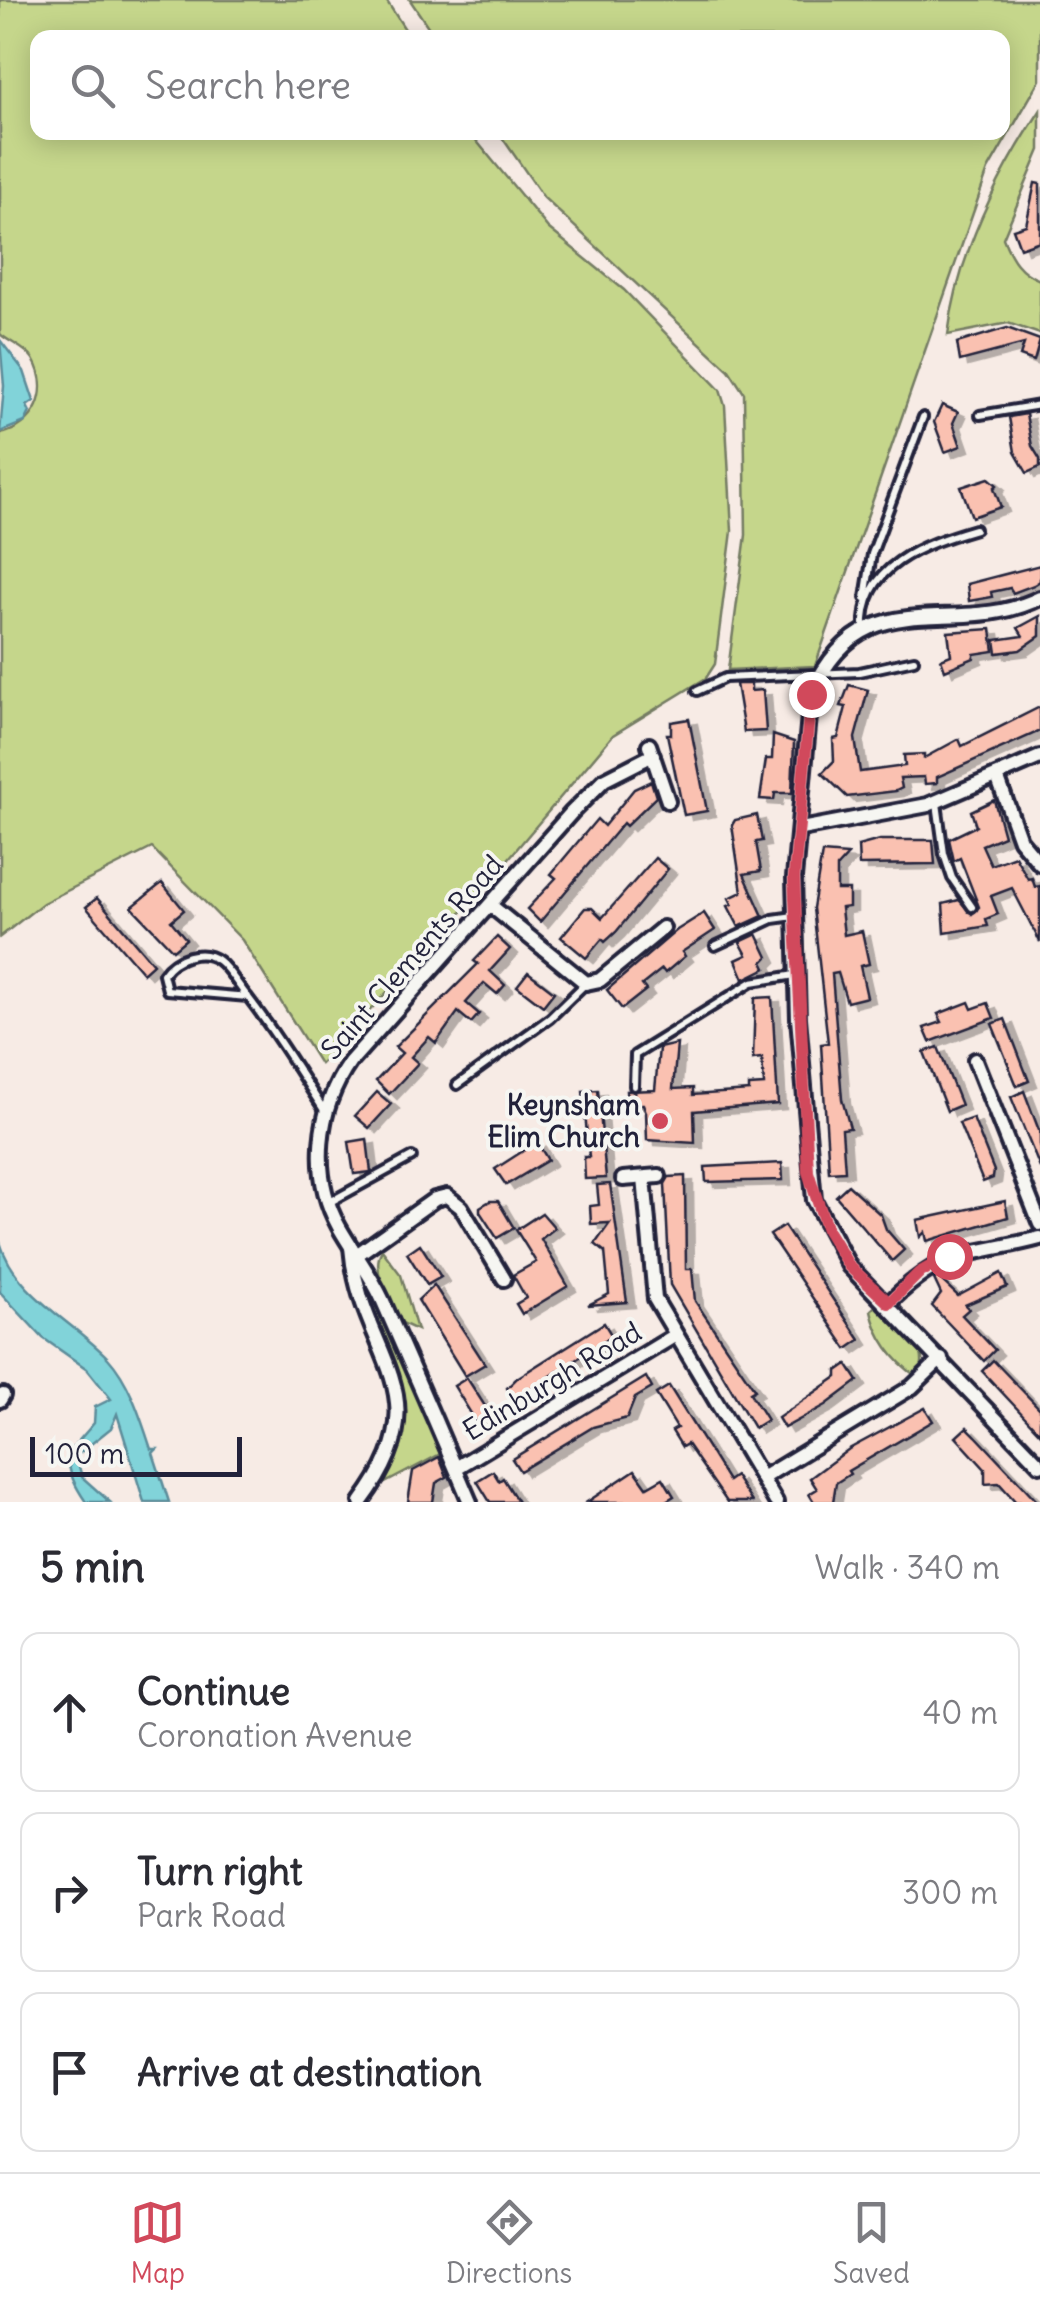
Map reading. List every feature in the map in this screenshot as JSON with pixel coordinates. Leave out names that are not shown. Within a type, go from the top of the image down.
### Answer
[{"type":"street","points":[[1040,598],[994,613],[890,619],[864,631],[820,672],[811,694],[795,916],[806,1139],[814,1200],[849,1266],[889,1303],[1040,1465]]},
{"type":"street","name":"Saint Clements Road","points":[[470,1502],[372,1276],[330,1203],[320,1136],[325,1110],[335,1084],[350,1062],[604,780],[651,750],[668,801]]},
{"type":"street","points":[[801,828],[936,802],[1040,757]]},
{"type":"street","points":[[997,776],[1020,840],[1040,864]]},
{"type":"street","points":[[490,904],[586,983],[600,980],[663,928]]},
{"type":"street","points":[[975,1060],[1040,1224]]},
{"type":"street","points":[[623,1179],[659,1176]]},
{"type":"street","points":[[644,1178],[651,1286],[674,1336],[776,1502]]},
{"type":"street","points":[[354,1249],[435,1198],[447,1196],[461,1207],[504,1279]]},
{"type":"street","points":[[889,1303],[919,1273],[949,1256],[1040,1238]]},
{"type":"street","name":"Saint Clements Road","points":[[354,1249],[352,1267],[392,1374],[399,1407],[394,1448],[361,1502]]},
{"type":"street","name":"Edinburgh Road","points":[[456,1468],[674,1336]]},
{"type":"street","points":[[762,1478],[912,1387],[941,1359]]},
{"type":"lane","points":[[980,415],[1040,405]]},
{"type":"lane","points":[[864,631],[872,554],[923,417]]},
{"type":"lane","points":[[865,598],[889,570],[917,548],[975,529]]},
{"type":"lane","points":[[698,691],[725,678],[860,672],[914,660]]},
{"type":"lane","points":[[936,802],[952,878],[972,907]]},
{"type":"lane","points":[[714,946],[773,919],[795,916]]},
{"type":"lane","points":[[248,997],[167,990],[162,974],[186,957],[207,956],[219,961],[248,997],[293,1056],[325,1110]]},
{"type":"lane","points":[[634,1086],[636,1055],[752,982],[796,975]]},
{"type":"lane","points":[[456,1085],[550,1018],[586,983]]},
{"type":"lane","points":[[330,1203],[412,1158]]},
{"type":"green space","points":[[0,0],[386,0],[405,30],[30,30],[30,140],[476,140],[548,228],[624,290],[720,390],[725,406],[732,531],[715,664],[706,678],[613,735],[483,889],[320,1064],[242,940],[152,848],[43,903],[0,937],[0,434],[31,416],[41,384],[30,355],[0,334]]},
{"type":"green space","points":[[410,0],[1040,0],[1040,80],[1010,132],[1010,30],[430,30]]},
{"type":"green space","points":[[1040,111],[1040,150],[1003,238],[1017,264],[1040,280],[1040,334],[1008,323],[948,335],[960,275],[981,218]]},
{"type":"green space","points":[[504,140],[1005,140],[988,170],[815,666],[728,670],[746,535],[744,393],[729,370],[544,198]]},
{"type":"green space","points":[[382,1250],[401,1275],[417,1330],[402,1323],[383,1287],[378,1267]]},
{"type":"green space","points":[[364,1273],[442,1453],[385,1483],[402,1444],[404,1402],[357,1275]]},
{"type":"green space","points":[[879,1303],[918,1347],[922,1357],[916,1376],[893,1356],[882,1339],[871,1310]]},
{"type":"water","points":[[0,340],[24,371],[34,401],[27,406],[30,412],[25,422],[0,432],[4,386]]},
{"type":"water","points":[[0,1242],[7,1260],[31,1292],[108,1358],[123,1378],[151,1449],[157,1449],[153,1453],[169,1502],[144,1502],[117,1414],[111,1428],[76,1456],[82,1477],[110,1502],[86,1502],[82,1496],[71,1473],[68,1453],[94,1423],[95,1407],[111,1399],[87,1369],[43,1338],[0,1292]]},
{"type":"building","points":[[1035,183],[1040,184],[1040,241],[1020,248],[1013,229],[1026,225]]},
{"type":"building","points":[[1007,328],[1040,340],[1034,361],[1020,356],[1024,344],[960,361],[957,343]]},
{"type":"building","points":[[942,405],[958,412],[953,423],[961,446],[945,452],[934,422]]},
{"type":"building","points":[[1026,414],[1032,446],[1040,459],[1040,467],[1027,473],[1015,452],[1009,417]]},
{"type":"building","points":[[989,478],[997,485],[994,488],[1001,507],[972,517],[961,487]]},
{"type":"building","points":[[1040,565],[1040,581],[1034,585],[1013,593],[1010,588],[991,592],[992,597],[969,601],[967,584]]},
{"type":"building","points":[[1040,616],[1040,636],[1020,650],[997,653],[995,640],[1023,636],[1018,628]]},
{"type":"building","points":[[991,629],[994,651],[974,654],[974,658],[945,670],[941,659],[951,655],[948,632]]},
{"type":"building","points":[[736,684],[751,684],[751,691],[763,690],[766,731],[744,732]]},
{"type":"building","points":[[849,685],[868,690],[855,738],[860,772],[905,766],[904,755],[924,754],[924,758],[959,739],[962,746],[1040,707],[1040,731],[937,777],[937,783],[925,784],[924,777],[900,778],[902,788],[896,791],[847,797],[822,773],[834,761],[833,739],[838,738],[846,707],[841,706]]},
{"type":"building","points":[[689,719],[707,811],[684,815],[667,734],[671,734],[671,722]]},
{"type":"building","points":[[773,735],[794,742],[792,793],[775,793],[774,800],[760,799],[766,759],[772,759]]},
{"type":"building","points":[[651,781],[656,797],[626,826],[623,823],[540,922],[527,909],[556,878],[551,874],[597,819],[604,826],[634,789]]},
{"type":"building","points":[[994,800],[1004,836],[982,845],[991,865],[1015,856],[1028,879],[1032,878],[1035,887],[1040,886],[1040,942],[1012,888],[991,896],[998,914],[986,919],[988,926],[945,933],[943,904],[959,900],[972,914],[979,907],[960,858],[954,861],[949,839],[976,826],[971,811]]},
{"type":"building","points":[[757,815],[762,841],[756,842],[761,871],[744,874],[763,916],[739,927],[728,906],[732,904],[729,898],[742,892],[732,825],[735,820]]},
{"type":"building","points":[[880,840],[933,840],[935,864],[859,865],[858,846]]},
{"type":"building","points":[[822,853],[848,855],[837,867],[837,890],[849,890],[849,907],[841,908],[844,935],[862,931],[869,964],[860,966],[867,997],[847,1002],[838,973],[832,974],[842,1099],[850,1128],[842,1129],[845,1171],[829,1172],[821,1044],[828,1043],[813,908]]},
{"type":"building","points":[[655,858],[668,869],[616,932],[605,942],[602,939],[586,958],[561,937],[585,908],[592,908],[602,918]]},
{"type":"building","points":[[162,883],[184,910],[171,921],[186,939],[173,950],[132,907]]},
{"type":"building","points":[[97,898],[153,964],[143,973],[86,907]]},
{"type":"building","points":[[704,913],[715,930],[682,952],[685,956],[665,973],[662,969],[642,985],[646,990],[622,1009],[607,990],[677,930]]},
{"type":"building","points":[[757,934],[768,957],[763,962],[766,968],[744,979],[736,960],[747,955],[740,942]]},
{"type":"building","points":[[497,937],[510,949],[490,971],[505,985],[497,994],[484,983],[466,1003],[479,1014],[471,1023],[458,1012],[436,1043],[429,1037],[411,1057],[418,1063],[389,1094],[376,1081],[402,1053],[395,1047],[478,964],[474,961]]},
{"type":"building","points":[[528,972],[554,992],[543,1006],[517,986]]},
{"type":"building","points":[[772,997],[778,1104],[694,1111],[695,1143],[647,1140],[643,1104],[627,1104],[626,1091],[655,1090],[659,1048],[677,1044],[673,1089],[693,1088],[693,1095],[749,1091],[749,1086],[764,1085],[762,1058],[753,1059],[755,998]]},
{"type":"building","points":[[969,1002],[972,1009],[988,1003],[994,1018],[930,1042],[924,1028],[942,1022],[938,1014]]},
{"type":"building","points":[[1005,1019],[1029,1081],[1017,1086],[992,1024]]},
{"type":"building","points":[[938,1047],[961,1105],[947,1111],[924,1052]]},
{"type":"building","points":[[598,1090],[606,1178],[585,1179],[584,1157],[589,1157],[583,1091]]},
{"type":"building","points":[[1024,1091],[1040,1133],[1040,1168],[1011,1097]]},
{"type":"building","points":[[377,1092],[391,1104],[369,1128],[355,1116]]},
{"type":"building","points":[[973,1118],[994,1171],[993,1178],[983,1182],[959,1123]]},
{"type":"building","points":[[367,1139],[371,1172],[354,1174],[349,1142]]},
{"type":"building","points":[[537,1142],[548,1160],[506,1185],[495,1169]]},
{"type":"building","points":[[782,1163],[783,1180],[706,1182],[705,1167]]},
{"type":"building","points":[[685,1176],[686,1269],[692,1269],[695,1301],[755,1390],[750,1393],[767,1420],[754,1428],[670,1285],[665,1184],[669,1177]]},
{"type":"building","points":[[610,1184],[627,1302],[588,1305],[609,1294],[605,1252],[595,1244],[610,1223],[591,1224],[590,1206],[599,1205],[597,1185]]},
{"type":"building","points":[[848,1185],[881,1215],[886,1229],[904,1250],[892,1261],[836,1196]]},
{"type":"building","points":[[498,1201],[514,1228],[497,1238],[480,1212],[480,1207]]},
{"type":"building","points":[[1005,1201],[1008,1217],[927,1241],[925,1232],[920,1237],[917,1220]]},
{"type":"building","points":[[542,1213],[555,1228],[541,1239],[568,1286],[522,1314],[516,1304],[526,1298],[513,1275],[536,1262],[516,1230]]},
{"type":"building","points":[[784,1226],[860,1340],[847,1349],[770,1235]]},
{"type":"building","points":[[420,1244],[441,1277],[427,1285],[407,1253]]},
{"type":"building","points":[[1001,1273],[1007,1287],[965,1305],[969,1309],[962,1315],[995,1350],[984,1361],[932,1306],[941,1294],[934,1279],[938,1277],[958,1296]]},
{"type":"building","points":[[434,1285],[485,1364],[465,1376],[418,1300]]},
{"type":"building","points":[[604,1323],[612,1336],[514,1400],[507,1388],[517,1378]]},
{"type":"building","points":[[993,1360],[1040,1409],[1040,1433],[982,1371]]},
{"type":"building","points":[[847,1364],[858,1381],[826,1405],[784,1428],[778,1418],[837,1377],[837,1371]]},
{"type":"building","points":[[646,1377],[652,1388],[635,1398],[627,1418],[593,1427],[520,1471],[512,1459]]},
{"type":"building","points":[[467,1378],[492,1417],[478,1425],[454,1386]]},
{"type":"building","points":[[669,1386],[728,1481],[735,1476],[752,1502],[727,1502],[687,1444],[682,1447],[672,1431],[677,1428],[656,1394]]},
{"type":"building","points":[[925,1408],[933,1421],[848,1471],[850,1474],[836,1483],[833,1502],[814,1502],[809,1494],[817,1489],[810,1478],[849,1449]]},
{"type":"building","points":[[967,1427],[1038,1502],[1016,1502],[999,1483],[985,1484],[985,1469],[956,1437]]},
{"type":"building","points":[[439,1457],[447,1477],[436,1483],[433,1502],[408,1502],[413,1471]]},
{"type":"building","points":[[635,1470],[647,1487],[663,1478],[674,1496],[664,1502],[587,1502]]},
{"type":"building","points":[[493,1471],[499,1481],[503,1478],[518,1502],[490,1502],[477,1481]]},
{"type":"place","name":"Keynsham Elim Church","points":[[660,1121]]},
{"type":"route","points":[[811,694],[794,878],[798,1018],[808,1172],[814,1200],[849,1266],[889,1303],[919,1273],[949,1256]]}]
